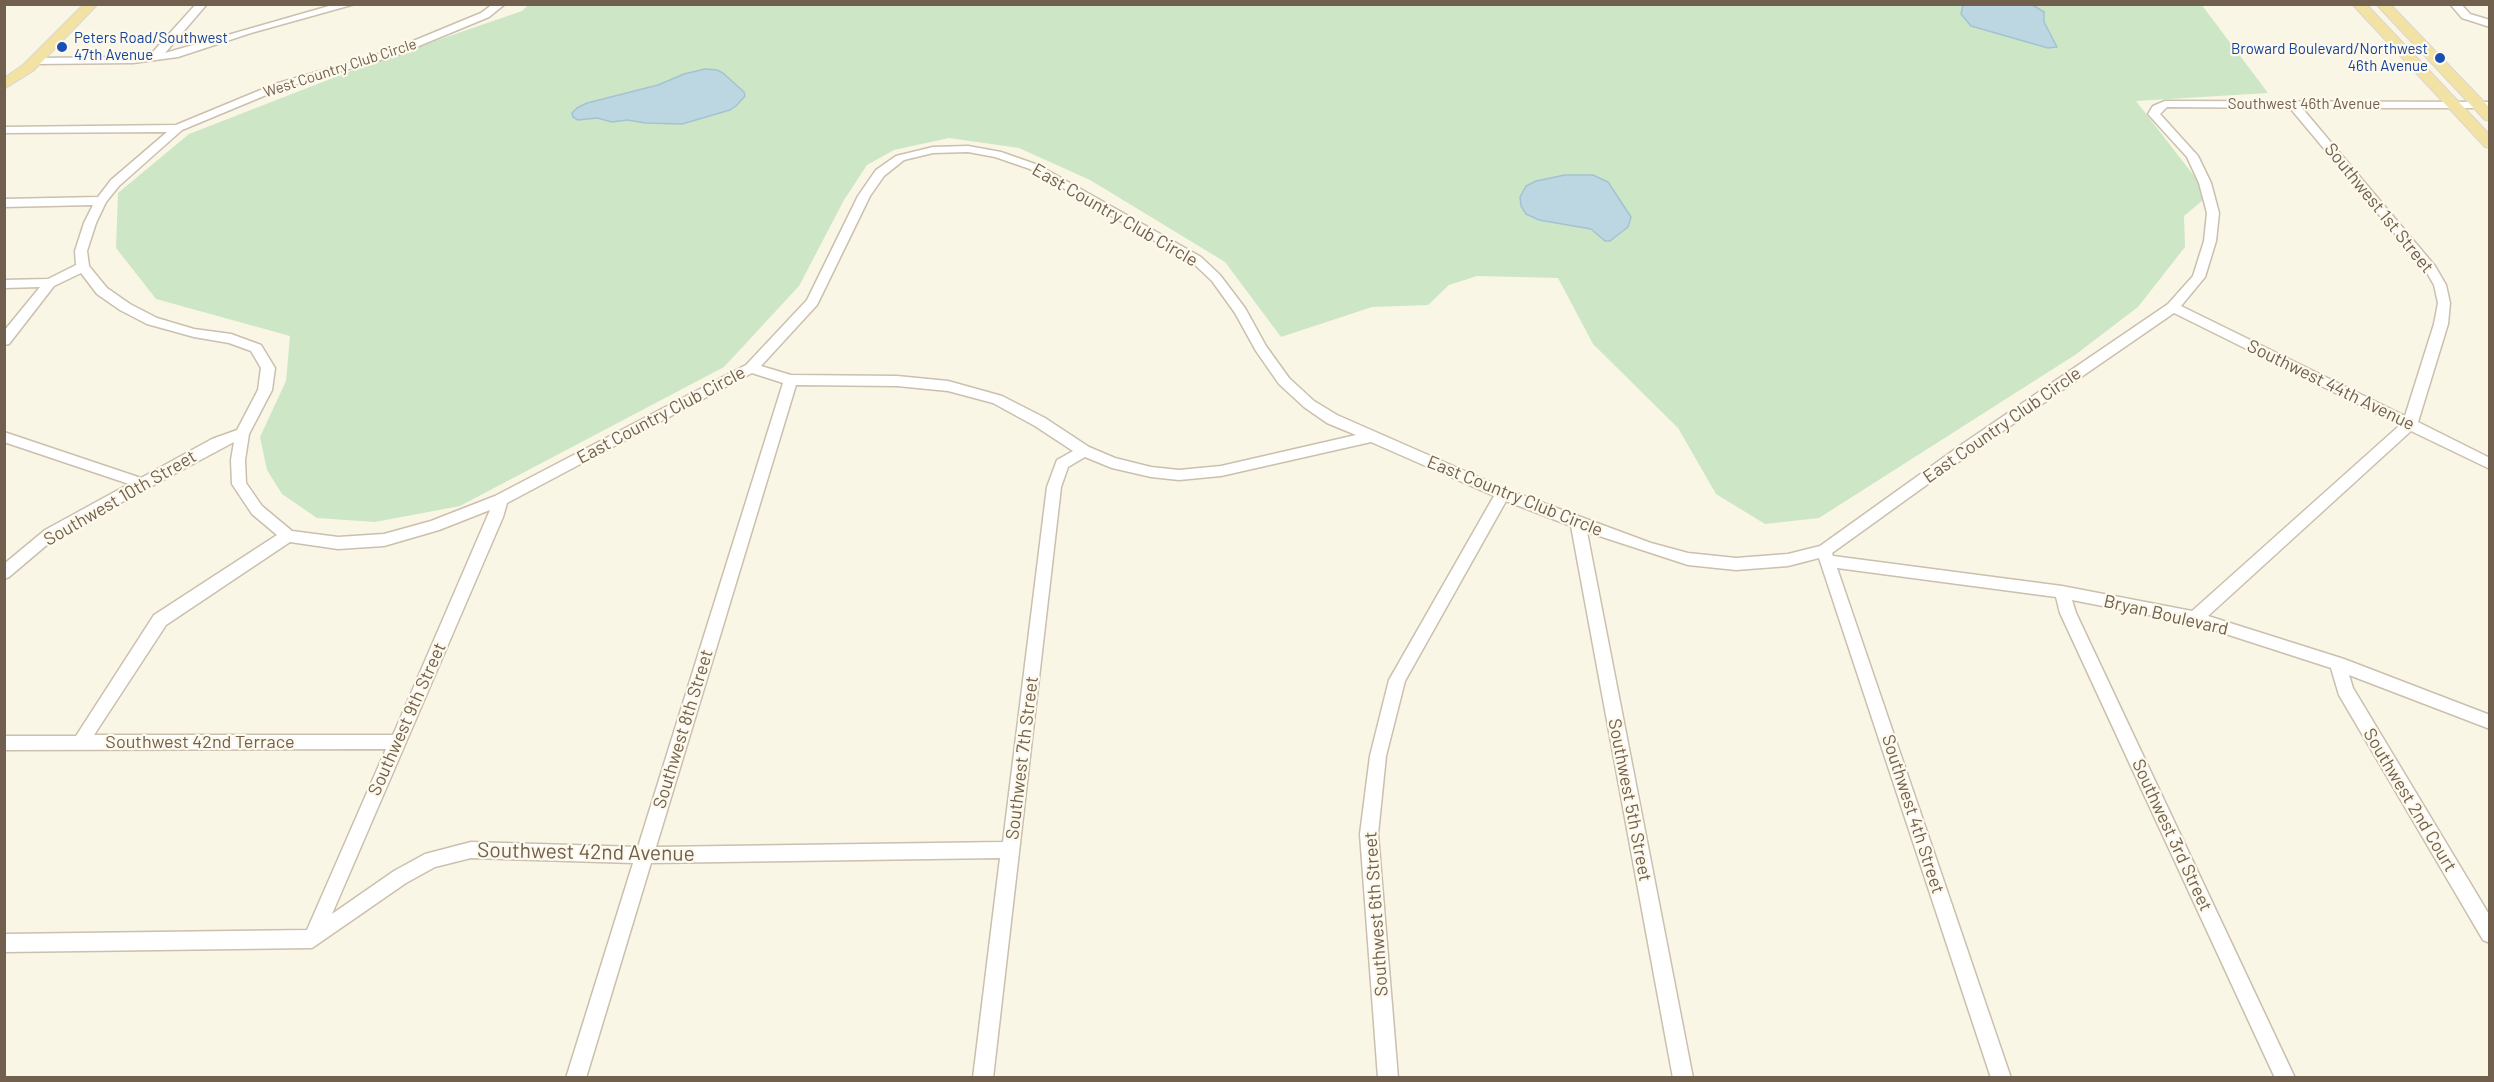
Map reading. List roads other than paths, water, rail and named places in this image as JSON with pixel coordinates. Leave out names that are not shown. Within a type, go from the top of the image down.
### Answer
[{"type":"main road","points":[[4,85],[32,64],[93,4]]},
{"type":"main road","points":[[2358,4],[2490,144]]},
{"type":"main road","points":[[2382,4],[2484,105],[2490,117]]},
{"type":"main road","points":[[4,101],[21,85],[32,64]]},
{"type":"street","points":[[154,58],[202,4]]},
{"type":"street","points":[[298,17],[308,4]]},
{"type":"street","points":[[32,64],[154,58],[178,54],[298,17],[350,4]]},
{"type":"street","name":"West Country Club Circle","points":[[178,128],[279,86],[393,53],[485,15],[500,4]]},
{"type":"street","points":[[2455,4],[2466,16],[2478,22],[2490,24]]},
{"type":"street","name":"Southwest 46th Avenue","points":[[2157,108],[2165,104],[2484,105]]},
{"type":"street","name":"Southwest 1st Street","points":[[2293,104],[2431,269],[2440,285],[2444,303],[2442,324],[2410,424]]},
{"type":"street","name":"East Country Club Circle","points":[[288,536],[338,543],[384,540],[435,526],[500,500],[751,368],[812,302],[864,196],[880,172],[900,158],[933,150],[968,149],[997,154],[1034,167],[1197,260],[1216,278],[1240,311],[1261,348],[1284,381],[1309,404],[1332,419],[1503,494],[1649,548],[1688,559],[1736,564],[1826,556],[1966,449],[2173,307],[2199,277],[2210,241],[2213,213],[2205,183],[2192,156],[2154,114],[2157,108]]},
{"type":"street","points":[[4,130],[178,128]]},
{"type":"street","points":[[81,742],[160,620],[288,536],[257,510],[239,484],[238,460],[242,434],[265,390],[268,368],[256,348],[231,339],[194,333],[152,321],[102,291],[83,267],[81,251],[90,223],[101,201],[128,170],[178,128]]},
{"type":"street","points":[[4,203],[101,201]]},
{"type":"street","points":[[4,284],[50,283],[83,267]]},
{"type":"street","points":[[4,341],[50,283]]},
{"type":"street","name":"Southwest 44th Avenue","points":[[2173,307],[2490,464]]},
{"type":"street","points":[[751,368],[791,380],[897,381],[948,386],[997,399],[1040,422],[1084,451],[1112,463],[1179,475],[1221,471],[1371,437]]},
{"type":"street","name":"Southwest 8th Street","points":[[576,1077],[791,380]]},
{"type":"street","points":[[2195,618],[2410,424]]},
{"type":"street","name":"Southwest 10th Street","points":[[4,573],[50,534],[217,443],[242,434]]},
{"type":"street","points":[[4,437],[141,483]]},
{"type":"street","name":"Southwest 7th Street","points":[[983,1077],[1054,486],[1062,464],[1084,451]]},
{"type":"street","name":"Southwest 6th Street","points":[[1388,1077],[1369,834],[1378,756],[1397,680],[1503,494]]},
{"type":"street","name":"Southwest 9th Street","points":[[312,939],[496,516],[500,500]]},
{"type":"street","name":"Southwest 5th Street","points":[[1578,523],[1683,1077]]},
{"type":"street","name":"Bryan Boulevard","points":[[1826,556],[2062,592],[2195,618],[2338,664],[2490,722]]},
{"type":"street","name":"Southwest 4th Street","points":[[1826,556],[2001,1077]]},
{"type":"street","name":"Southwest 3rd Street","points":[[2062,592],[2073,623],[2285,1077]]},
{"type":"street","name":"Southwest 2nd Court","points":[[2338,664],[2345,690],[2490,934]]},
{"type":"street","name":"Southwest 42nd Terrace","points":[[4,743],[396,742]]},
{"type":"street","name":"Southwest 42nd Avenue","points":[[312,939],[400,877],[431,860],[471,850],[644,855],[1012,850]]},
{"type":"street","points":[[4,943],[312,939]]},
{"type":"water","points":[[2031,4],[2044,12],[2044,22],[2057,47],[2048,48],[1971,26],[1961,14],[1963,5]]},
{"type":"water","points":[[705,69],[723,73],[744,92],[745,96],[736,106],[730,110],[682,124],[627,120],[612,122],[597,118],[578,120],[573,117],[572,113],[577,108],[587,103],[658,85],[684,74]]},
{"type":"water","points":[[1565,175],[1593,175],[1608,182],[1631,217],[1628,227],[1610,241],[1605,241],[1591,229],[1539,220],[1526,214],[1521,206],[1520,197],[1526,186],[1536,181]]},
{"type":"place","name":"Peters Road/Southwest 47th Avenue","points":[[62,47]]},
{"type":"place","name":"Broward Boulevard/Northwest 46th Avenue","points":[[2440,58]]}]
